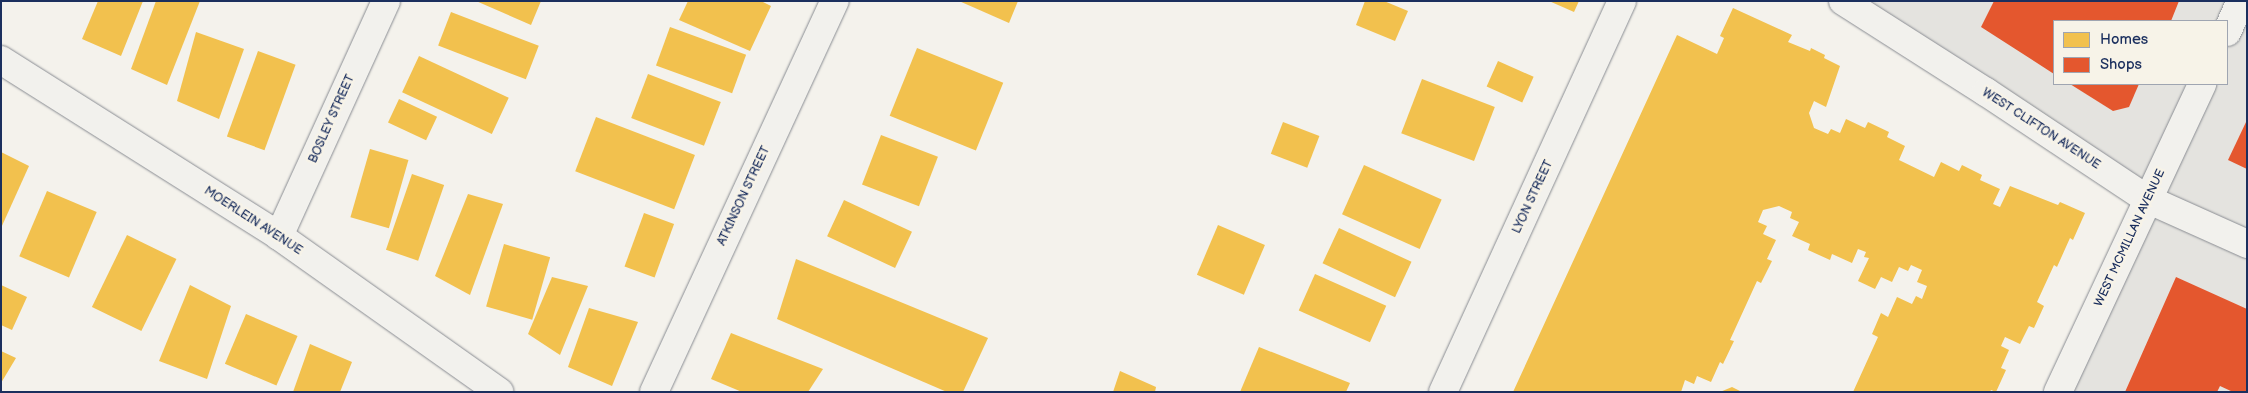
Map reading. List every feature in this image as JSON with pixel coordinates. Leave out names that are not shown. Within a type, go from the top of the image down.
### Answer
[{"type":"street","name":"BOSLEY STREET","points":[[279,236],[386,1]]},
{"type":"street","name":"ATKINSON STREET","points":[[654,392],[835,1]]},
{"type":"street","name":"LYON STREET","points":[[1443,392],[1622,1]]},
{"type":"street","name":"WEST CLIFTON AVENUE","points":[[1843,1],[1986,92],[2147,199],[2247,244]]},
{"type":"street","points":[[2228,30],[2241,1]]},
{"type":"street","name":"MOERLEIN AVENUE","points":[[1,60],[279,236],[499,392]]},
{"type":"street","name":"WEST MCMILLAN AVENUE","points":[[2058,392],[2202,85]]},
{"type":"shaded area","points":[[1843,1],[2247,1],[2247,392],[2058,392],[2147,199]]},
{"type":"building: Homes","points":[[98,1],[143,1],[121,56],[82,39]]},
{"type":"building: Homes","points":[[156,1],[200,1],[167,85],[131,69]]},
{"type":"building: Homes","points":[[476,1],[541,1],[531,25]]},
{"type":"building: Homes","points":[[688,1],[761,1],[771,6],[750,51],[679,20]]},
{"type":"building: Homes","points":[[959,1],[1018,1],[1009,23]]},
{"type":"building: Homes","points":[[1365,1],[1384,1],[1408,11],[1395,41],[1356,25]]},
{"type":"building: Homes","points":[[1549,1],[1579,1],[1574,12]]},
{"type":"building: Homes","points":[[1733,8],[1792,35],[1788,42],[1810,51],[1811,48],[1825,55],[1824,58],[1840,66],[1826,107],[1814,101],[1809,113],[1814,128],[1828,134],[1831,129],[1840,133],[1846,119],[1865,128],[1868,122],[1889,132],[1887,137],[1905,146],[1899,160],[1934,177],[1941,162],[1959,171],[1962,165],[1982,175],[1980,180],[2000,189],[1993,204],[2000,207],[2010,186],[2058,205],[2060,202],[2085,213],[2073,240],[2070,238],[2057,267],[2054,265],[2037,302],[2044,306],[2034,328],[2029,326],[2020,344],[2005,337],[2001,346],[2009,350],[2001,368],[2006,370],[1996,392],[1991,390],[1990,392],[1853,392],[1878,337],[1872,334],[1881,313],[1888,317],[1897,297],[1912,304],[1916,296],[1922,299],[1927,286],[1917,282],[1922,270],[1911,265],[1908,271],[1899,267],[1892,282],[1881,277],[1875,289],[1858,281],[1869,258],[1864,257],[1866,252],[1858,249],[1852,263],[1832,254],[1830,260],[1808,250],[1810,244],[1792,236],[1799,222],[1790,218],[1792,212],[1779,206],[1763,210],[1758,222],[1767,226],[1763,234],[1776,240],[1767,259],[1772,261],[1761,283],[1757,281],[1730,340],[1734,341],[1723,364],[1720,362],[1711,382],[1697,376],[1694,384],[1685,380],[1681,392],[1513,392],[1677,35],[1717,54],[1724,38],[1720,36]]},
{"type":"building: Homes","points":[[451,12],[539,46],[526,79],[438,46]]},
{"type":"building: Homes","points":[[670,27],[746,55],[732,93],[656,66]]},
{"type":"building: Homes","points":[[196,32],[244,49],[219,119],[177,101]]},
{"type":"building: Homes","points":[[917,48],[1003,83],[976,151],[890,116]]},
{"type":"building: Homes","points":[[258,51],[296,65],[264,150],[227,137]]},
{"type":"building: Homes","points":[[419,56],[509,98],[492,134],[402,92]]},
{"type":"building: Homes","points":[[1498,61],[1534,77],[1522,102],[1487,87]]},
{"type":"building: Homes","points":[[648,74],[721,102],[704,146],[631,118]]},
{"type":"building: Homes","points":[[1422,79],[1495,107],[1474,161],[1401,133]]},
{"type":"building: Homes","points":[[399,99],[437,117],[426,140],[388,123]]},
{"type":"building: Homes","points":[[596,117],[695,155],[674,209],[575,171]]},
{"type":"building: Homes","points":[[1283,122],[1319,136],[1307,168],[1271,154]]},
{"type":"building: Homes","points":[[881,135],[938,157],[919,206],[862,184]]},
{"type":"building: Homes","points":[[370,149],[408,160],[389,228],[350,217]]},
{"type":"building: Homes","points":[[1,152],[29,166],[1,228]]},
{"type":"building: Homes","points":[[1364,165],[1442,200],[1420,249],[1342,214]]},
{"type":"building: Homes","points":[[412,174],[444,185],[418,261],[386,250]]},
{"type":"building: Homes","points":[[47,191],[97,212],[69,277],[19,256]]},
{"type":"building: Homes","points":[[468,194],[503,204],[470,295],[435,276]]},
{"type":"building: Homes","points":[[844,200],[912,232],[895,268],[827,236]]},
{"type":"building: Homes","points":[[644,213],[674,224],[655,278],[625,267]]},
{"type":"building: Homes","points":[[1218,225],[1265,245],[1244,295],[1197,275]]},
{"type":"building: Homes","points":[[1339,228],[1412,262],[1395,297],[1323,263]]},
{"type":"building: Homes","points":[[127,235],[176,259],[141,331],[92,307]]},
{"type":"building: Homes","points":[[504,244],[550,257],[532,320],[486,306]]},
{"type":"building: Homes","points":[[796,259],[988,338],[963,392],[947,392],[777,319]]},
{"type":"building: Homes","points":[[1315,274],[1386,306],[1370,342],[1299,311]]},
{"type":"building: Homes","points":[[552,277],[588,286],[560,355],[528,334]]},
{"type":"building: Homes","points":[[1,285],[27,297],[12,330],[1,325]]},
{"type":"building: Homes","points":[[190,285],[231,306],[207,379],[159,361]]},
{"type":"building: Homes","points":[[589,308],[638,322],[612,386],[568,367]]},
{"type":"building: Homes","points":[[246,314],[298,336],[276,386],[225,364]]},
{"type":"building: Homes","points":[[731,333],[823,369],[808,392],[742,392],[711,379]]},
{"type":"building: Homes","points":[[310,344],[352,362],[340,392],[293,392]]},
{"type":"building: Homes","points":[[1259,347],[1350,383],[1346,392],[1240,392]]},
{"type":"building: Homes","points":[[1,351],[16,358],[1,383]]},
{"type":"building: Homes","points":[[1120,371],[1156,387],[1155,392],[1113,392]]},
{"type":"building: Homes","points":[[1732,387],[1742,392],[1720,392]]},
{"type":"building: Shops","points":[[1994,1],[2179,1],[2171,20],[2053,20],[2053,73],[1981,27]]},
{"type":"building: Shops","points":[[2072,85],[2139,85],[2129,107],[2113,111]]},
{"type":"building: Shops","points":[[2247,120],[2247,169],[2228,160]]},
{"type":"building: Shops","points":[[2176,277],[2247,309],[2247,392],[2233,392],[2220,386],[2217,392],[2125,392]]}]
